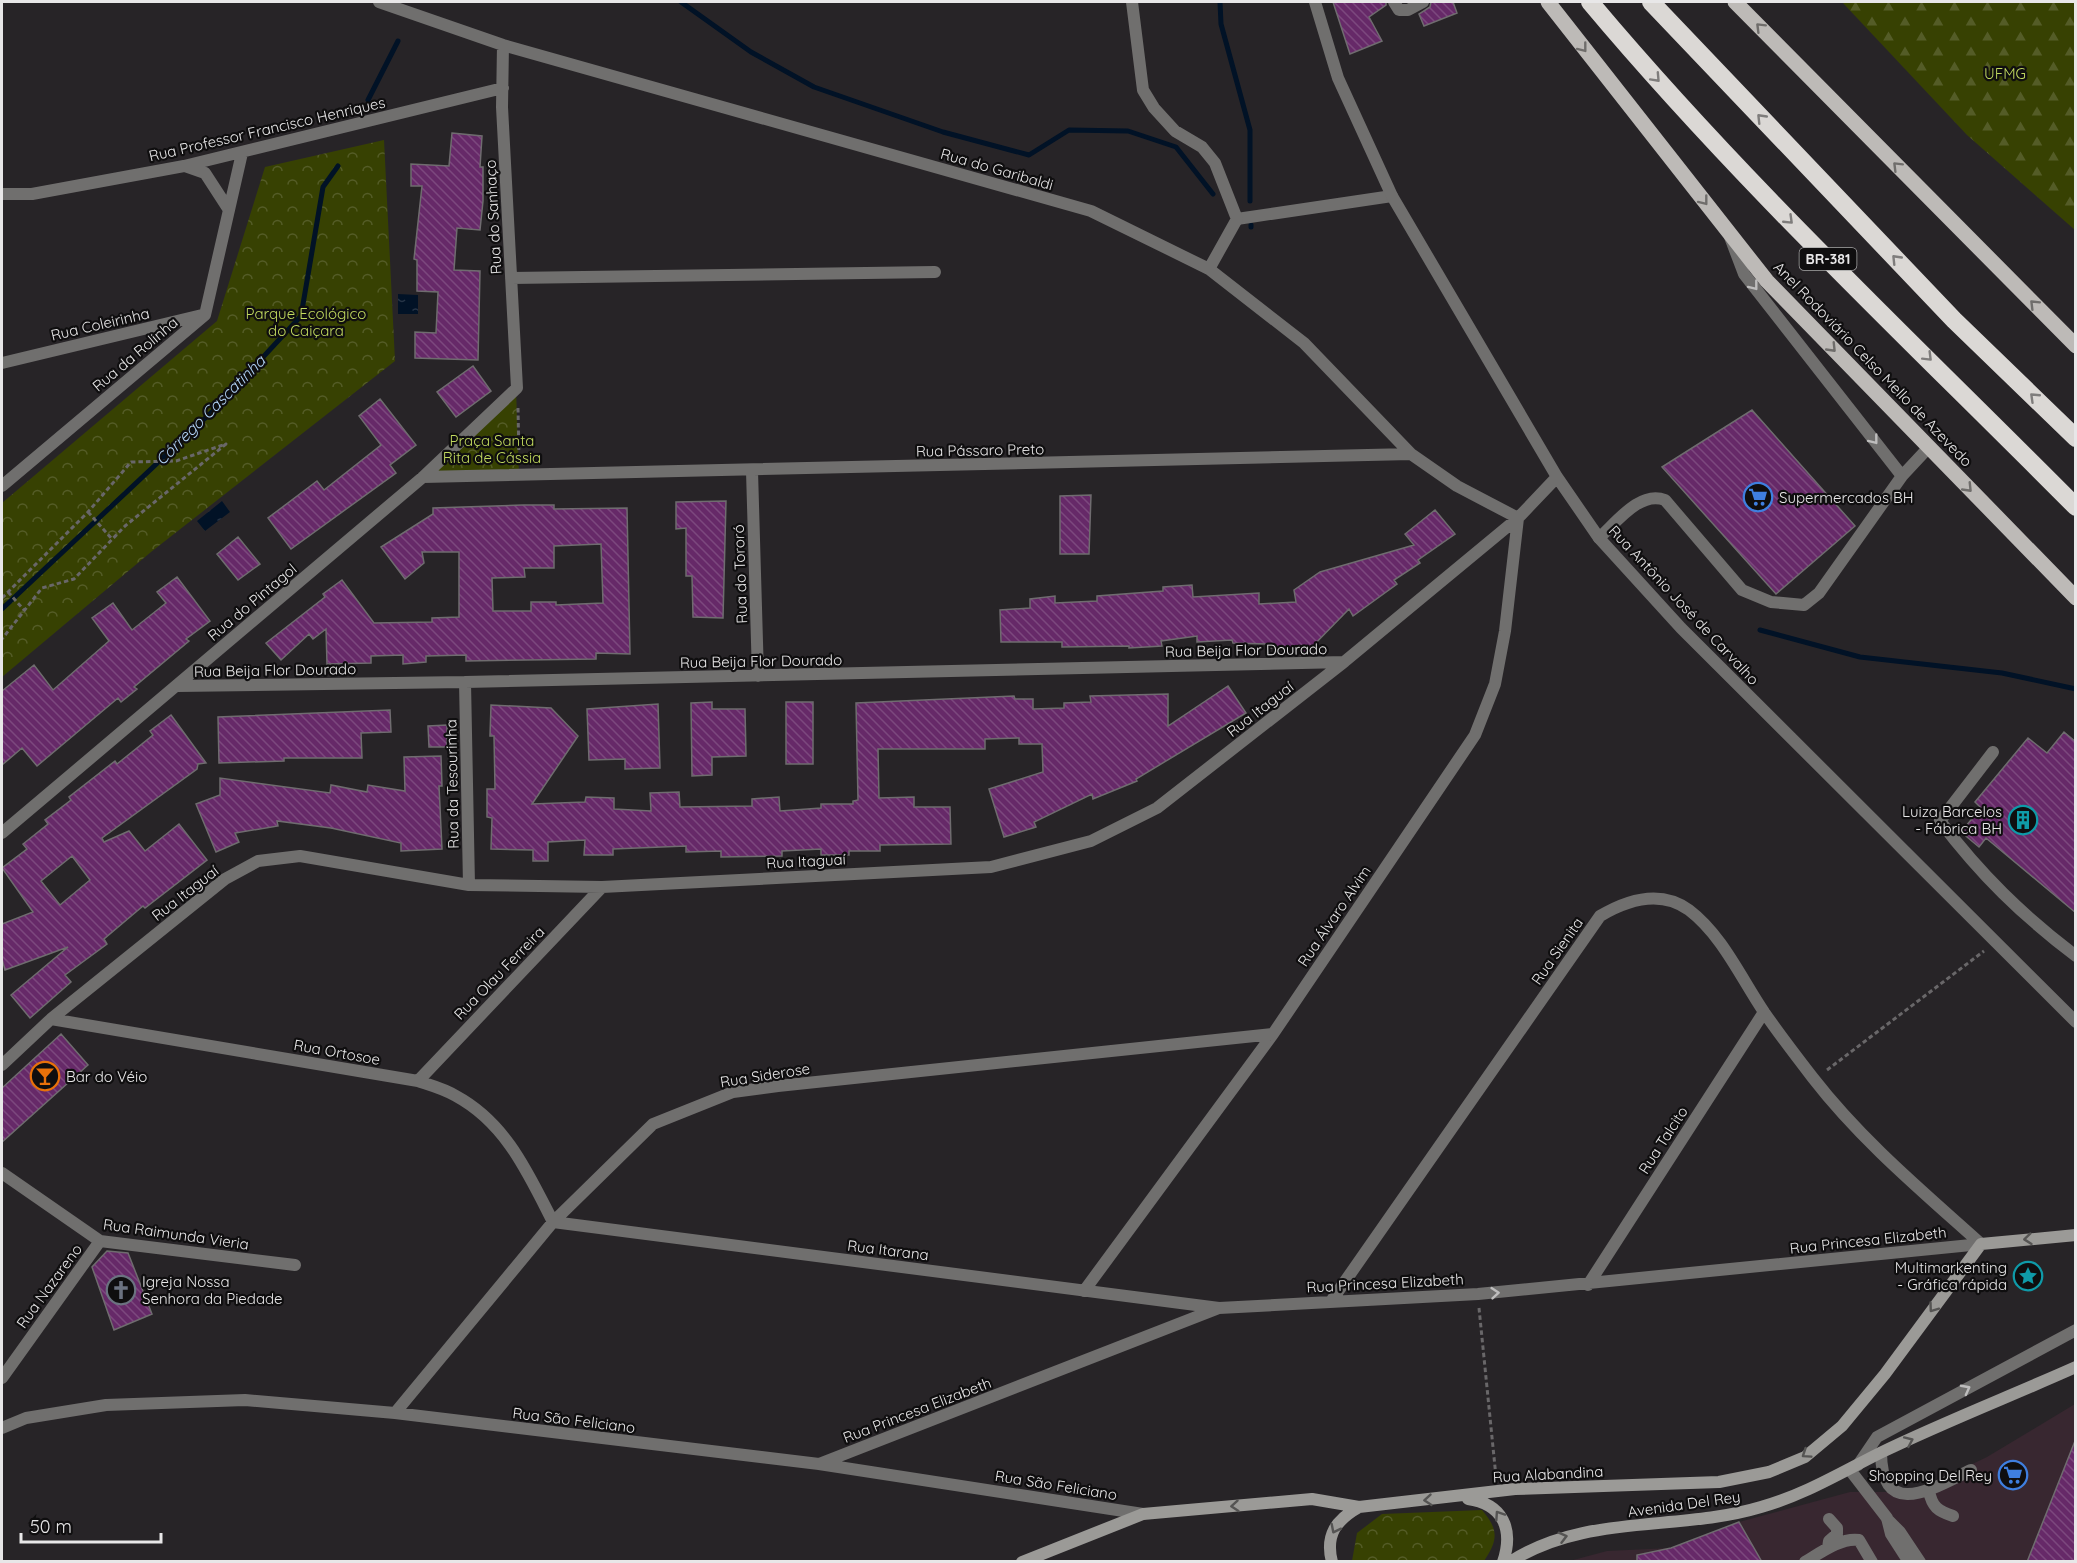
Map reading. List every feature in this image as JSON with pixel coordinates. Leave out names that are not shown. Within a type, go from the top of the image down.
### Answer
[{"type":"highway","name":"BR-381","points":[[1590,2],[1641,62],[1778,210],[2076,507]]},
{"type":"highway","name":"BR-381","points":[[1652,2],[1954,320],[2076,438]]},
{"type":"main road","name":"Anel Rodoviário Celso Mello de Azevedo","points":[[1548,2],[1767,281],[2076,598]]},
{"type":"main road","points":[[1735,2],[2076,345]]},
{"type":"street","name":"Rua do Garibaldi","points":[[379,2],[503,45],[1091,211],[1209,269],[1304,343],[1412,454]]},
{"type":"street","points":[[1132,2],[1143,90],[1154,108],[1175,131],[1202,147],[1215,163],[1237,219]]},
{"type":"street","name":"Rua Antônio José de Carvalho","points":[[1315,2],[1338,78],[1392,196],[1557,477],[1599,538],[1681,628],[2076,1022]]},
{"type":"street","points":[[1394,2],[1399,10],[1408,10],[1423,2]]},
{"type":"street","name":"Rua do Sanhaço","points":[[503,45],[517,388]]},
{"type":"street","name":"Rua Professor Francisco Henriques","points":[[2,194],[32,194],[184,166],[242,153],[331,128],[503,88]]},
{"type":"street","points":[[205,315],[242,153]]},
{"type":"street","points":[[184,166],[205,173],[229,210]]},
{"type":"street","points":[[1237,219],[1392,196]]},
{"type":"street","points":[[1209,269],[1237,219]]},
{"type":"street","points":[[1729,234],[1744,274],[1902,476]]},
{"type":"street","points":[[511,278],[935,272]]},
{"type":"street","name":"Rua Coleirinha","points":[[2,363],[205,315]]},
{"type":"street","name":"Rua da Rolinha","points":[[2,486],[205,315]]},
{"type":"street","name":"Rua do Pintagol","points":[[2,833],[423,477],[517,388]]},
{"type":"street","points":[[1599,538],[1646,498],[1659,498],[1665,500],[1742,590],[1771,602],[1804,605],[1820,593],[1902,476],[1929,447]]},
{"type":"street","points":[[1412,454],[1457,486],[1518,518]]},
{"type":"street","name":"Rua Pássaro Preto","points":[[423,477],[1412,454]]},
{"type":"street","name":"Rua do Tororó","points":[[752,471],[758,676]]},
{"type":"street","name":"Rua Itaguaí","points":[[2,1061],[225,879],[258,861],[300,856],[469,885],[602,887],[991,867],[1091,841],[1157,808],[1344,662],[1518,518],[1557,477]]},
{"type":"street","name":"Rua Álvaro Alvim","points":[[1084,1291],[1273,1034],[1475,735],[1497,673],[1505,631],[1518,518]]},
{"type":"street","name":"Rua Beija Flor Dourado","points":[[177,686],[758,676],[1344,662]]},
{"type":"street","name":"Rua da Tesourinha","points":[[465,682],[469,885]]},
{"type":"street","points":[[1993,752],[1940,821],[1967,857],[2008,901],[2076,956]]},
{"type":"street","name":"Rua Olau Ferreira","points":[[418,1081],[602,887]]},
{"type":"street","name":"Rua Sienita","points":[[1332,1300],[1600,916],[1618,905],[1640,898],[1665,899],[1688,909],[1711,931],[1764,1012],[1815,1080],[1885,1157],[1980,1244]]},
{"type":"street","name":"Rua Talcito","points":[[1588,1285],[1764,1012]]},
{"type":"street","name":"Rua Ortosoe","points":[[51,1019],[418,1081],[456,1095],[487,1116],[506,1137],[553,1221]]},
{"type":"street","name":"Rua Siderose","points":[[394,1413],[553,1221],[653,1124],[733,1092],[1273,1034]]},
{"type":"street","name":"Rua Raimunda Vieria","points":[[2,1173],[100,1241],[295,1265]]},
{"type":"street","name":"Rua Itarana","points":[[553,1221],[1220,1308]]},
{"type":"street","points":[[1980,1244],[2076,1235]]},
{"type":"street","name":"Rua Nazareno","points":[[2,1378],[100,1241]]},
{"type":"street","name":"Rua Princesa Elizabeth","points":[[819,1464],[1220,1308],[1332,1300],[1478,1294],[1588,1285],[1980,1244]]},
{"type":"street","name":"Rua Alabandina","points":[[1022,1562],[1143,1514],[1312,1499],[1359,1506],[1497,1491],[1719,1482],[1769,1472],[1804,1457],[1842,1426],[1885,1374],[1980,1244]]},
{"type":"street","name":"Avenida Del Rey","points":[[1854,1467],[1877,1437],[2076,1330]]},
{"type":"street","name":"Avenida Del Rey","points":[[1510,1562],[1535,1546],[1565,1536],[1758,1508],[1801,1494],[1881,1453],[2076,1367]]},
{"type":"street","name":"Rua São Feliciano","points":[[2,1428],[26,1418],[106,1405],[245,1401],[394,1413],[819,1464],[1143,1514]]},
{"type":"street","points":[[1881,1453],[1885,1479],[1897,1493],[1911,1495],[1929,1491],[1971,1470]]},
{"type":"street","points":[[1854,1467],[1887,1518],[1900,1532],[1920,1562]]},
{"type":"street","points":[[1929,1491],[1931,1504],[1939,1512],[1953,1516]]},
{"type":"street","points":[[1456,1497],[1485,1502],[1495,1508],[1505,1525],[1507,1537],[1507,1549],[1503,1562]]},
{"type":"street","points":[[1332,1562],[1330,1539],[1335,1525],[1359,1506]]},
{"type":"street","points":[[1887,1518],[1891,1534],[1909,1562]]},
{"type":"street","points":[[1828,1548],[1829,1541],[1836,1534],[1837,1528],[1829,1519]]},
{"type":"street","points":[[1805,1562],[1828,1548],[1848,1540],[1860,1540],[1872,1562]]},
{"type":"path","points":[[517,388],[519,475]]},
{"type":"path","points":[[2,598],[9,594],[88,512],[131,462],[176,461],[226,444],[125,526],[74,579],[42,588],[2,639]]},
{"type":"path","points":[[88,512],[112,539]]},
{"type":"path","points":[[9,594],[24,610]]},
{"type":"path","points":[[1815,1080],[1995,943]]},
{"type":"path","points":[[1478,1294],[1497,1491]]},
{"type":"shaded area","name":"Shopping Del Rey","points":[[2075,1404],[2075,1561],[1566,1562],[1607,1551],[1671,1548],[1739,1522],[1850,1492],[1914,1492],[1987,1457]]},
{"type":"green space","name":"UFMG","points":[[1842,2],[2075,2],[2075,230],[1967,135]]},
{"type":"green space","name":"Parque Ecológico do Caiçara","points":[[384,140],[395,361],[151,552],[2,677],[2,503],[217,321],[265,167]]},
{"type":"green space","name":"Praça Santa Rita de Cássia","points":[[516,389],[519,475],[426,474]]},
{"type":"green space","points":[[1482,1510],[1488,1517],[1495,1535],[1492,1547],[1484,1561],[1352,1561],[1357,1533],[1382,1514]]},
{"type":"water","points":[[398,294],[418,295],[418,314],[398,314]]},
{"type":"water","points":[[222,501],[230,512],[205,531],[197,521]]},
{"type":"building","points":[[1333,2],[1386,2],[1386,5],[1369,17],[1382,41],[1350,54]]},
{"type":"building","points":[[1431,2],[1453,2],[1457,13],[1424,26],[1419,14],[1430,7]]},
{"type":"building","points":[[452,133],[482,136],[480,167],[483,167],[483,201],[480,230],[457,228],[454,270],[480,271],[478,360],[415,358],[415,332],[436,333],[438,292],[417,291],[417,260],[414,259],[422,186],[411,186],[411,164],[449,166]]},
{"type":"building","points":[[473,366],[491,391],[456,417],[437,392]]},
{"type":"building","points":[[380,399],[416,445],[390,465],[396,473],[291,549],[268,518],[317,481],[324,490],[381,445],[359,416]]},
{"type":"building","name":"Supermercados BH","points":[[1752,410],[1855,526],[1776,594],[1662,467]]},
{"type":"building","points":[[1091,495],[1089,554],[1060,554],[1060,496]]},
{"type":"building","points":[[726,501],[723,618],[693,617],[692,576],[686,576],[686,528],[676,529],[676,502]]},
{"type":"building","points":[[554,505],[554,509],[627,508],[630,654],[596,653],[596,659],[466,661],[466,655],[426,656],[426,662],[403,664],[403,655],[371,656],[371,663],[327,664],[326,629],[313,639],[309,634],[281,660],[266,643],[325,597],[323,594],[342,580],[374,623],[432,622],[432,618],[459,617],[459,552],[422,552],[424,563],[405,579],[381,547],[433,514],[433,508]],"holes":[[[601,544],[603,603],[556,605],[556,602],[531,602],[531,611],[493,611],[492,578],[525,577],[524,568],[554,568],[554,546]]]},
{"type":"building","points":[[1435,510],[1455,534],[1418,560],[1420,563],[1394,580],[1397,584],[1353,616],[1349,609],[1304,655],[1301,655],[1300,648],[1267,648],[1267,644],[1233,643],[1232,640],[1197,642],[1197,636],[1161,641],[1162,646],[1129,648],[1129,646],[1062,647],[1062,642],[1001,642],[1000,610],[1030,608],[1030,599],[1055,596],[1055,603],[1097,601],[1097,596],[1163,591],[1163,587],[1192,585],[1193,597],[1259,593],[1259,604],[1296,602],[1294,590],[1320,572],[1414,545],[1405,534]]},
{"type":"building","points":[[238,537],[260,564],[238,580],[217,554]]},
{"type":"building","points":[[177,577],[210,621],[186,639],[189,641],[134,687],[137,689],[121,702],[118,698],[37,766],[22,748],[2,765],[2,691],[34,665],[53,690],[109,641],[92,618],[113,603],[132,630],[166,603],[157,592]]},
{"type":"building","points":[[1228,686],[1246,713],[1136,779],[1137,781],[1093,799],[1092,794],[1034,822],[1036,827],[1004,837],[989,789],[1043,772],[1042,744],[1019,744],[1019,738],[985,739],[985,749],[878,749],[879,798],[914,797],[914,807],[950,807],[951,844],[880,845],[880,851],[849,851],[849,855],[821,855],[821,849],[782,851],[782,856],[721,857],[721,851],[686,852],[686,846],[613,849],[613,855],[584,855],[585,840],[548,842],[548,861],[533,861],[533,850],[491,849],[492,818],[487,817],[487,789],[495,789],[494,736],[490,736],[491,705],[551,708],[578,736],[532,804],[585,802],[586,797],[614,798],[614,809],[651,811],[650,793],[679,792],[680,807],[752,806],[752,799],[779,797],[780,811],[821,808],[821,804],[853,804],[853,801],[858,800],[856,703],[1014,696],[1015,699],[1033,699],[1033,709],[1064,708],[1064,703],[1091,702],[1090,696],[1168,694],[1168,726]]},
{"type":"building","points":[[712,702],[712,709],[745,709],[746,756],[712,757],[712,775],[692,776],[691,703]]},
{"type":"building","points":[[786,702],[813,702],[813,764],[786,764]]},
{"type":"building","points":[[658,704],[660,768],[625,769],[625,759],[589,760],[587,709]]},
{"type":"building","points":[[390,710],[391,732],[361,733],[362,758],[284,758],[284,761],[219,763],[218,717]]},
{"type":"building","points":[[171,715],[206,763],[198,764],[197,769],[102,838],[104,842],[129,831],[145,851],[179,824],[207,860],[145,908],[143,906],[104,939],[107,944],[65,975],[71,982],[30,1018],[11,995],[68,947],[5,970],[2,959],[2,924],[33,912],[2,868],[27,849],[23,844],[48,824],[45,820],[71,800],[69,797],[115,761],[117,764],[153,735],[150,731]],"holes":[[[72,856],[90,880],[60,905],[41,881]]]},
{"type":"building","points":[[447,725],[447,747],[429,747],[428,726]]},
{"type":"building","name":"Luiza Barcelos - Fábrica BH","points":[[2064,732],[2076,742],[2076,913],[1986,838],[1979,847],[1961,832],[1981,808],[1975,802],[2028,738],[2047,753]]},
{"type":"building","points":[[441,756],[442,786],[439,786],[442,849],[401,851],[401,843],[331,828],[277,821],[278,826],[235,833],[239,842],[216,852],[196,804],[220,795],[220,778],[330,793],[331,785],[367,792],[368,785],[405,791],[404,757]]},
{"type":"building","name":"Bar do Véio","points":[[61,1034],[88,1065],[2,1142],[2,1088]]},
{"type":"building","name":"Igreja Nossa Senhora da Piedade","points":[[107,1251],[128,1253],[152,1314],[114,1330],[92,1267]]},
{"type":"building","points":[[2075,1441],[2076,1562],[2027,1562]]},
{"type":"building","points":[[1739,1522],[1762,1562],[1637,1562],[1637,1555],[1671,1548]]},
{"type":"waterway","points":[[681,2],[751,52],[814,87],[943,132],[1029,155],[1069,130],[1128,131],[1176,147],[1213,194]]},
{"type":"waterway","points":[[1220,2],[1221,24],[1250,130],[1250,201]]},
{"type":"waterway","name":"Córrego Cascatinha","points":[[368,100],[398,41]]},
{"type":"waterway","name":"Córrego Cascatinha","points":[[2,609],[216,408],[301,316],[323,187],[338,166]]},
{"type":"waterway","points":[[1760,630],[1860,657],[2002,673],[2076,689]]},
{"type":"place","name":"Supermercados BH","points":[[1758,497]]},
{"type":"place","name":"Luiza Barcelos - Fábrica BH","points":[[2023,820]]},
{"type":"place","name":"Bar do Véio","points":[[45,1076]]},
{"type":"place","name":"Multimarkenting - Gráfica rápida","points":[[2028,1276]]},
{"type":"place","name":"Igreja Nossa Senhora da Piedade","points":[[121,1290]]},
{"type":"place","name":"Shopping Del Rey","points":[[2013,1475]]}]
